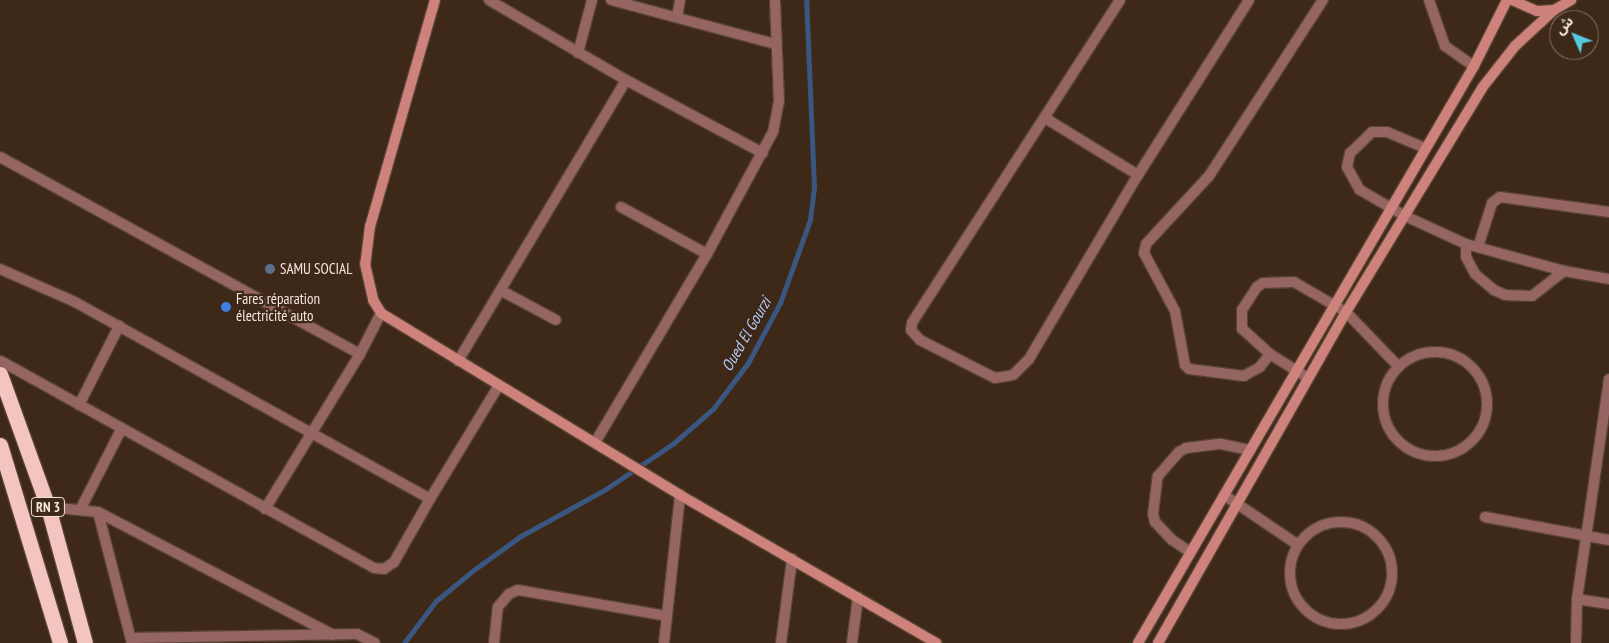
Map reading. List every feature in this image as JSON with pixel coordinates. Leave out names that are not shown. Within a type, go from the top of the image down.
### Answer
[{"type":"highway","name":"RN 3","points":[[0,374],[48,507],[85,643]]},
{"type":"highway","name":"RN 3","points":[[0,445],[60,643]]},
{"type":"main road","points":[[1138,643],[1474,66],[1507,0]]},
{"type":"main road","points":[[1512,0],[1537,11],[1549,10]]},
{"type":"main road","points":[[1554,10],[1571,0]]},
{"type":"main road","points":[[432,1],[370,226],[365,264],[373,300],[381,314],[596,441],[680,495],[858,597],[932,642]]},
{"type":"main road","points":[[1158,643],[1346,312],[1492,74],[1521,40],[1549,15]]},
{"type":"street","points":[[489,0],[626,80],[763,153]]},
{"type":"street","points":[[578,53],[592,0]]},
{"type":"street","points":[[611,0],[775,44]]},
{"type":"street","points":[[677,17],[680,0]]},
{"type":"street","points":[[596,441],[707,254],[763,153],[775,127],[779,101],[775,44],[776,0]]},
{"type":"street","points":[[1120,0],[912,323],[911,330],[920,340],[995,378],[1013,376],[1029,359],[1138,175],[1250,0]]},
{"type":"street","points":[[1270,354],[1260,367],[1244,376],[1189,369],[1185,364],[1175,311],[1144,253],[1146,244],[1209,176],[1323,0]]},
{"type":"street","points":[[1429,0],[1445,46],[1474,66]]},
{"type":"street","points":[[458,361],[502,291],[626,80]]},
{"type":"street","points":[[1045,118],[1138,175]]},
{"type":"street","points":[[1425,148],[1379,130],[1365,135],[1350,153],[1348,167],[1354,184],[1391,209],[1466,244],[1564,271],[1609,279]]},
{"type":"street","points":[[0,157],[360,354]]},
{"type":"street","points":[[1478,247],[1492,203],[1500,197],[1609,212]]},
{"type":"street","points":[[621,207],[707,254]]},
{"type":"street","points":[[1466,244],[1466,257],[1475,274],[1494,290],[1505,295],[1532,296],[1564,271]]},
{"type":"street","points":[[0,269],[75,302],[430,499]]},
{"type":"street","points":[[1308,378],[1270,354],[1247,335],[1240,319],[1257,287],[1270,281],[1294,282],[1346,312],[1398,367]]},
{"type":"street","points":[[502,291],[556,320]]},
{"type":"street","points":[[265,509],[360,354],[381,314]]},
{"type":"street","points":[[80,405],[119,326]]},
{"type":"street","points":[[1428,352],[1449,354],[1469,364],[1482,381],[1488,402],[1484,424],[1472,442],[1443,456],[1421,455],[1402,445],[1388,428],[1383,407],[1386,385],[1398,367],[1428,352]]},
{"type":"street","points":[[0,361],[265,509],[378,569],[394,562],[499,385]]},
{"type":"street","points":[[1576,643],[1578,599],[1586,536],[1609,385]]},
{"type":"street","points":[[80,510],[122,428]]},
{"type":"street","points":[[1190,552],[1172,540],[1155,522],[1153,514],[1158,476],[1179,452],[1186,448],[1222,444],[1250,450]]},
{"type":"street","points":[[664,643],[680,495]]},
{"type":"street","points":[[1224,495],[1298,545]]},
{"type":"street","points":[[48,507],[98,512],[333,635]]},
{"type":"street","points":[[98,512],[131,640],[357,634],[375,643]]},
{"type":"street","points":[[1485,517],[1609,540]]},
{"type":"street","points":[[1333,523],[1354,524],[1373,534],[1390,560],[1391,582],[1383,601],[1368,616],[1348,624],[1327,622],[1308,613],[1291,586],[1290,565],[1298,545],[1313,530],[1333,523]]},
{"type":"street","points":[[781,643],[792,559]]},
{"type":"street","points":[[494,643],[498,607],[509,594],[518,590],[667,616]]},
{"type":"street","points":[[852,643],[858,597]]},
{"type":"street","points":[[1578,599],[1609,604]]},
{"type":"waterway","name":"Oued El Gourzi","points":[[404,643],[436,601],[475,569],[521,536],[606,489],[674,443],[713,409],[748,363],[780,303],[810,220],[814,187],[806,0]]},
{"type":"place","name":"SAMU SOCIAL","points":[[270,269]]},
{"type":"place","name":"Fares réparation électricité auto","points":[[226,307]]}]
